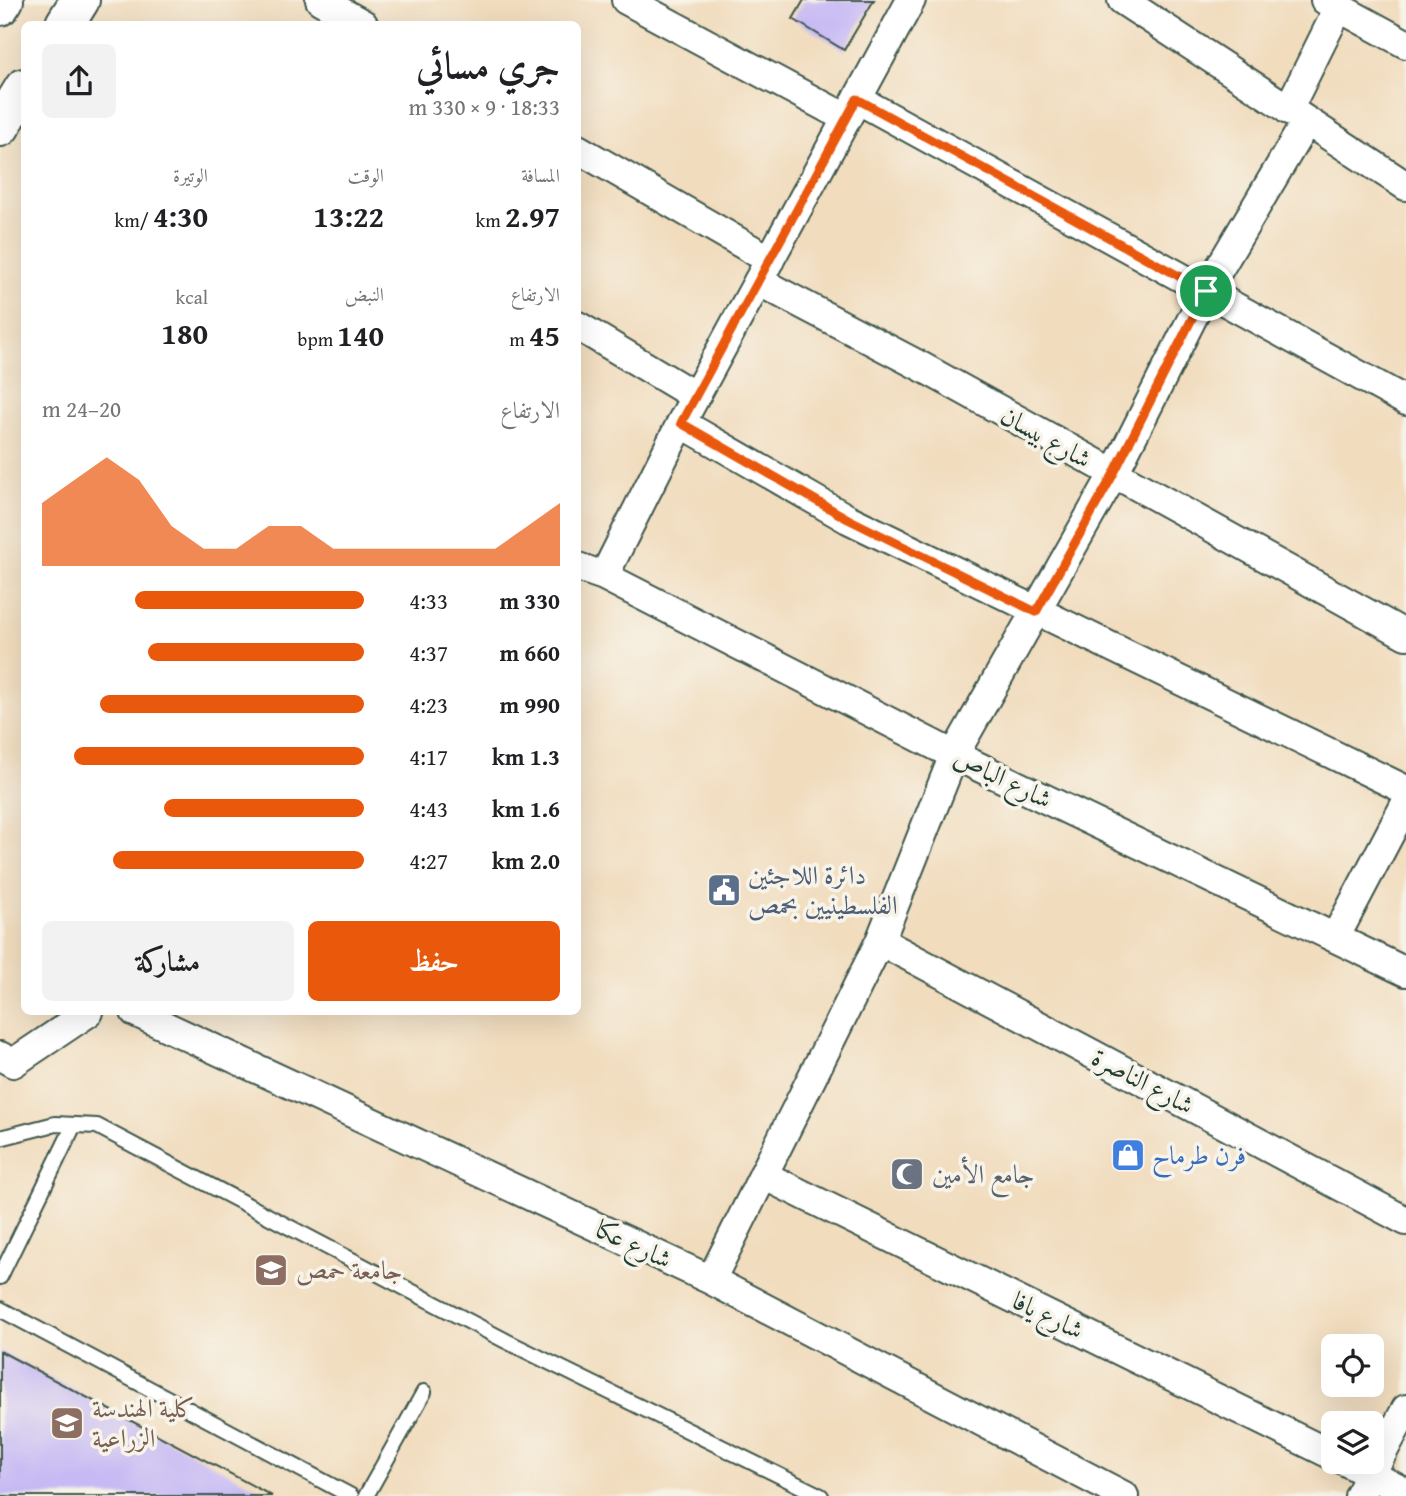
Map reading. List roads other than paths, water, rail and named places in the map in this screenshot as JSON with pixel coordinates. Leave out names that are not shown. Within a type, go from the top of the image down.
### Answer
[{"type":"highway","points":[[0,6],[4,0]]},
{"type":"highway","points":[[67,21],[80,0]]},
{"type":"highway","points":[[0,127],[21,93]]},
{"type":"street","points":[[320,0],[358,21]]},
{"type":"street","points":[[626,0],[851,109],[1206,291],[1406,401]]},
{"type":"street","points":[[604,576],[695,396],[911,0]]},
{"type":"street","points":[[1122,0],[1406,186]]},
{"type":"street","points":[[711,1280],[880,941],[954,755],[1113,475],[1297,116],[1332,4],[1406,44]]},
{"type":"street","name":"شارع بيسان","points":[[581,151],[764,270],[924,368],[1406,635]]},
{"type":"street","points":[[581,328],[695,396]]},
{"type":"street","points":[[681,423],[848,519],[1406,790]]},
{"type":"street","name":"شارع الباص","points":[[581,568],[604,576],[954,755],[1336,936],[1406,972]]},
{"type":"street","points":[[1336,936],[1406,803]]},
{"type":"street","name":"شارع الناصرة","points":[[880,941],[1406,1221]]},
{"type":"street","points":[[0,1056],[13,1063],[85,1015]]},
{"type":"street","name":"شارع عكا","points":[[141,1015],[711,1280],[1124,1496]]},
{"type":"street","name":"شارع يافا","points":[[763,1175],[1321,1450]]},
{"type":"street","points":[[1406,1409],[1365,1485],[1406,1493]]},
{"type":"lane","points":[[0,1138],[55,1124],[97,1126],[506,1341],[821,1496]]},
{"type":"lane","points":[[0,1277],[74,1125]]},
{"type":"lane","points":[[0,1309],[351,1496]]},
{"type":"lane","points":[[366,1496],[424,1392]]},
{"type":"place","name":"دائرة اللاجئين الفلسطينيين بحمص","points":[[724,890]]},
{"type":"place","name":"فرن طرماح","points":[[1128,1155]]},
{"type":"place","name":"جامع الأمين","points":[[907,1174]]},
{"type":"place","name":"جامعة حمص","points":[[271,1270]]},
{"type":"place","name":"كلية الهندسة الزراعية","points":[[67,1423]]}]
